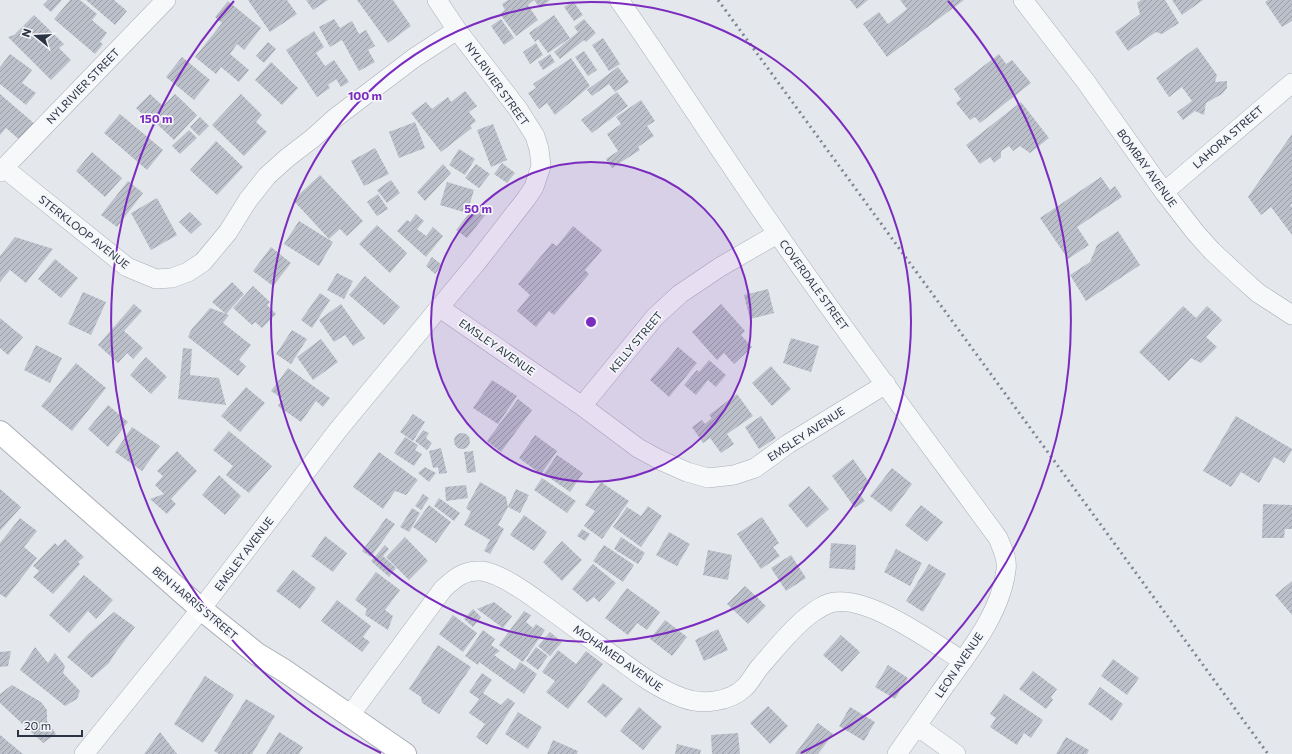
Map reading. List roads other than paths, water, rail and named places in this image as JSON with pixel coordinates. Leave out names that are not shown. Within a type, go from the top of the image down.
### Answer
[{"type":"street","name":"NYLRIVIER STREET","points":[[2,170],[166,0]]},
{"type":"street","name":"NYLRIVIER STREET","points":[[437,0],[521,114],[534,136],[539,149],[541,166],[534,187],[526,199],[440,308]]},
{"type":"street","name":"COVERDALE STREET","points":[[619,0],[668,70],[685,98],[777,234],[998,538],[1006,557],[1007,569]]},
{"type":"street","name":"BOMBAY AVENUE","points":[[1030,2],[1164,192],[1212,251],[1258,293],[1292,315]]},
{"type":"street","name":"STERKLOOP AVENUE","points":[[2,170],[127,267],[156,279],[172,278],[188,272],[203,262],[228,232],[248,200],[267,176],[287,158],[313,138],[334,118],[414,58],[458,30]]},
{"type":"street","name":"LAHORA STREET","points":[[1164,192],[1292,83]]},
{"type":"street","name":"KELLY STREET","points":[[582,406],[655,317],[680,294],[720,267],[777,234]]},
{"type":"street","name":"EMSLEY AVENUE","points":[[84,754],[202,609],[338,430],[440,308],[582,406],[638,448],[687,472],[708,478],[734,475],[755,468],[788,444],[886,384]]},
{"type":"street","name":"BEN HARRIS STREET","points":[[0,432],[202,609],[257,654],[285,671],[405,754]]},
{"type":"street","name":"LEON AVENUE","points":[[897,754],[980,636],[1002,591],[1007,569]]},
{"type":"street","name":"MOHAMED AVENUE","points":[[350,715],[443,589],[458,575],[469,572],[482,571],[519,587],[654,684],[683,698],[694,701],[708,702],[727,698],[735,695],[745,688],[792,629],[819,608],[835,602],[853,603],[873,609],[894,619],[963,661]]},
{"type":"street","points":[[917,726],[956,754]]},
{"type":"railway","points":[[718,0],[1268,754]]}]
